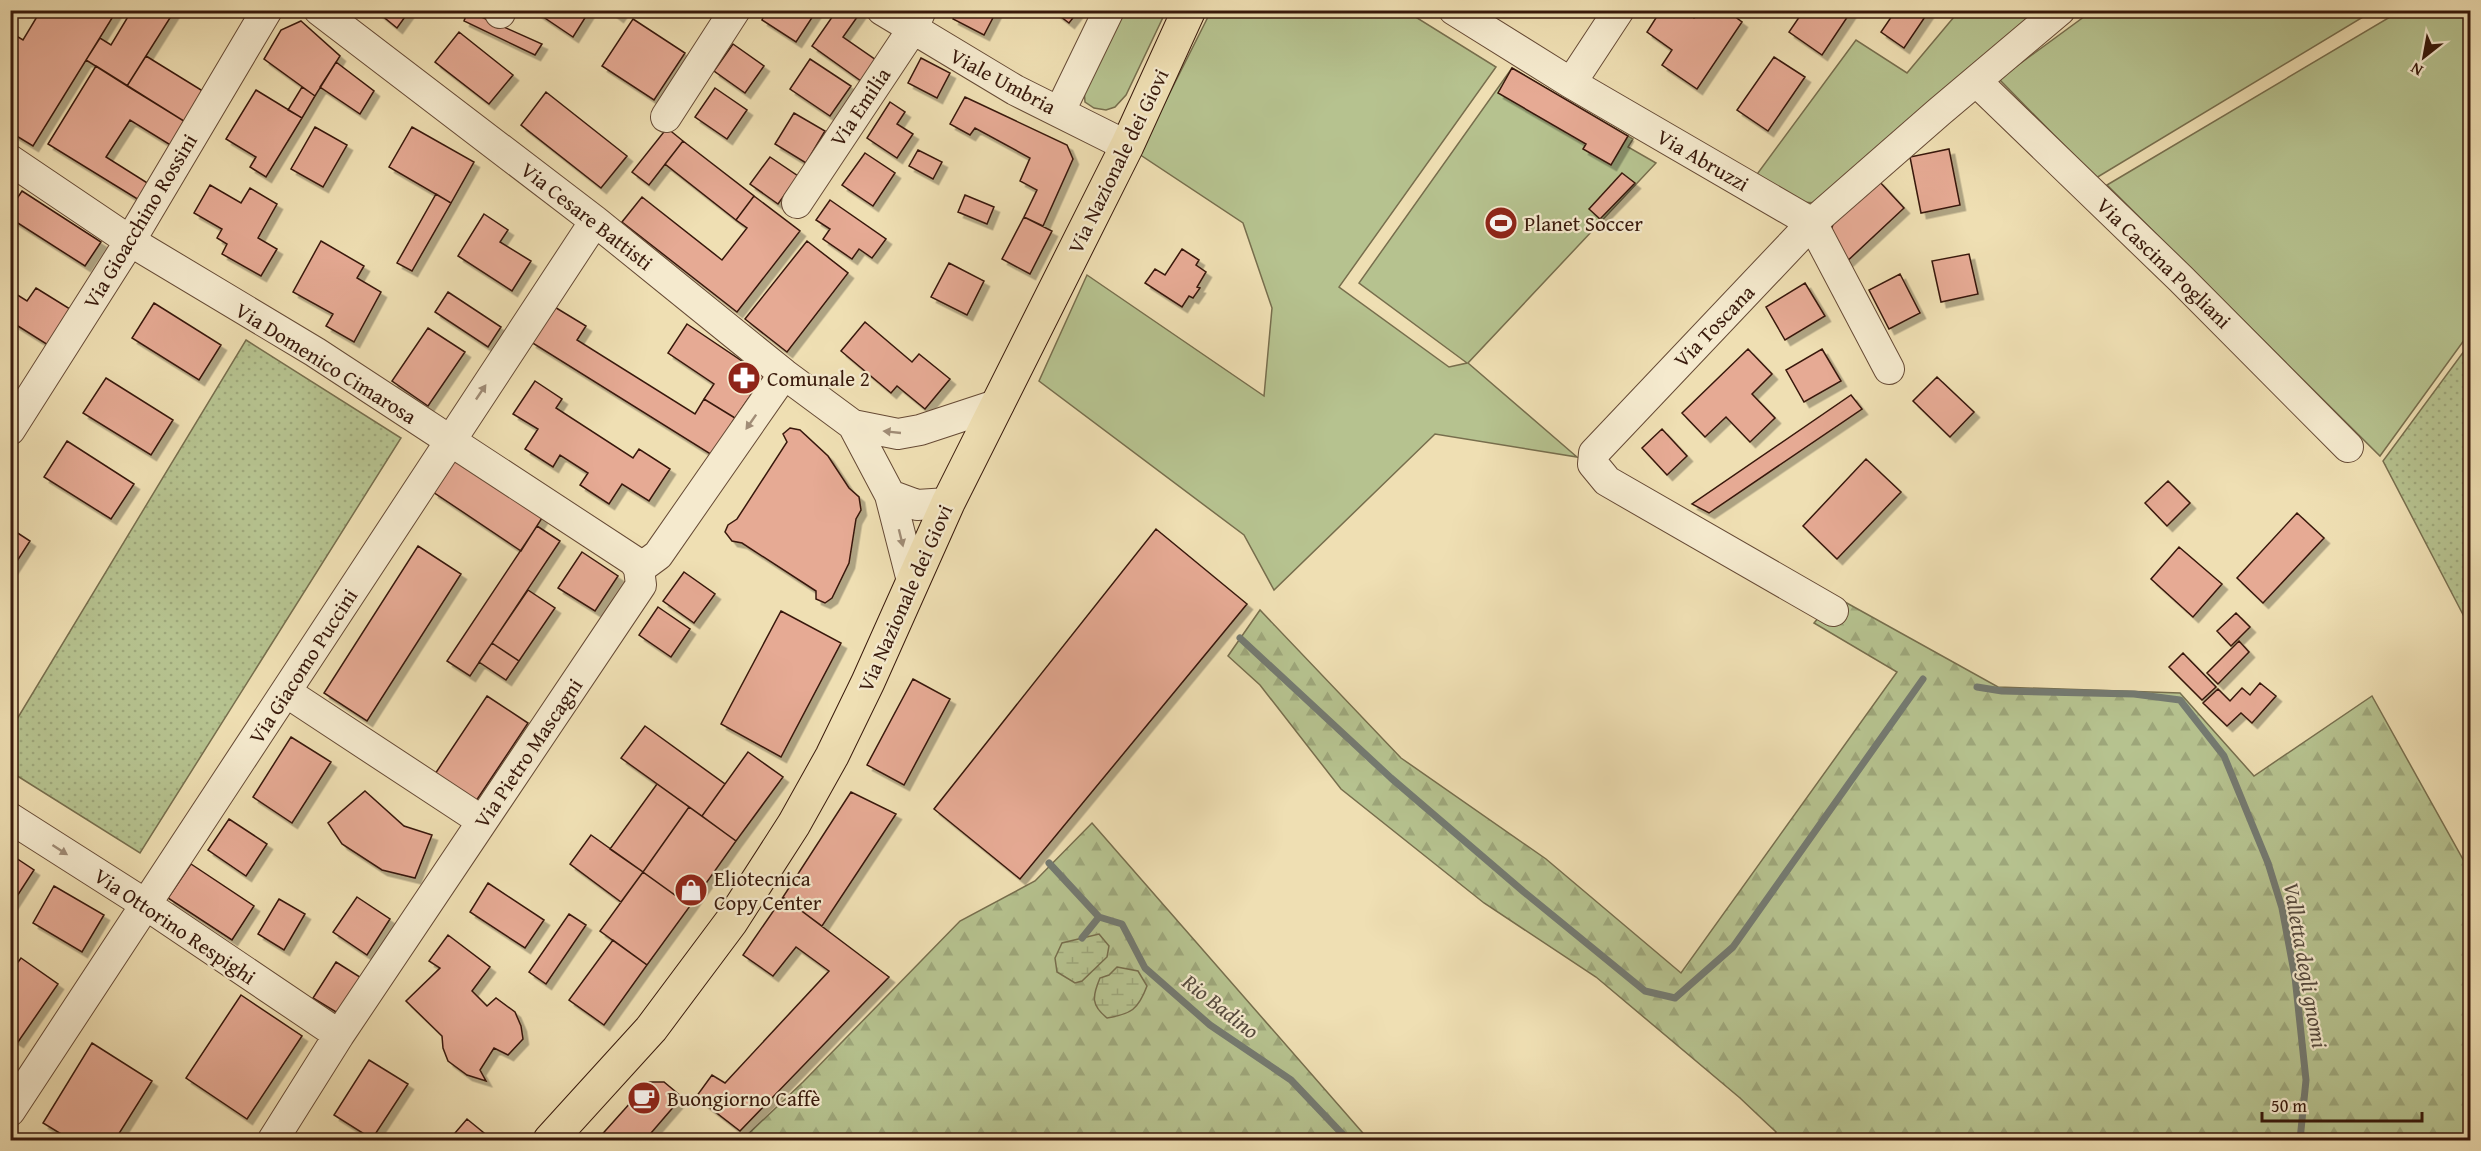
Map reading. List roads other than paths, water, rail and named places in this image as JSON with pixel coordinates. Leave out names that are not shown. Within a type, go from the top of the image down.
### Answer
[{"type":"main road","name":"Via Nazionale dei Giovi","points":[[550,1140],[651,1029],[731,922],[794,824],[832,756],[868,682],[948,503],[969,466],[1127,146],[1189,10]]},
{"type":"street","name":"Via Gioacchino Rossini","points":[[10,430],[130,241],[267,10]]},
{"type":"street","name":"Via Cesare Battisti","points":[[319,10],[595,221],[784,374],[853,425],[898,434],[932,426],[999,404]]},
{"type":"street","points":[[666,117],[735,10]]},
{"type":"street","name":"Viale Umbria","points":[[882,10],[917,20],[1015,90],[1127,146]]},
{"type":"street","points":[[1060,111],[1109,10]]},
{"type":"street","name":"Via Abruzzi","points":[[1454,10],[1571,83],[1812,223]]},
{"type":"street","points":[[1571,83],[1619,10]]},
{"type":"street","name":"Via Toscana","points":[[1833,611],[1607,481],[1593,464],[1594,453],[1812,223],[2060,10]]},
{"type":"street","name":"Via Emilia","points":[[796,203],[917,20]]},
{"type":"street","name":"Via Cascina Pogliani","points":[[1976,81],[2181,279],[2348,447]]},
{"type":"street","name":"Via Domenico Cimarosa","points":[[10,160],[130,241],[315,352],[634,561],[639,569]]},
{"type":"street","name":"Via Giacomo Puccini","points":[[10,1111],[595,221]]},
{"type":"street","points":[[1812,223],[1888,369]]},
{"type":"street","points":[[639,569],[658,555],[784,374]]},
{"type":"street","name":"Via Cesare Battisti","points":[[853,425],[890,495],[912,581]]},
{"type":"street","points":[[932,426],[946,433],[953,440],[969,466]]},
{"type":"street","points":[[890,495],[917,505],[948,503]]},
{"type":"street","name":"Via Pietro Mascagni","points":[[273,1140],[339,1035],[641,585],[639,569]]},
{"type":"street","points":[[286,692],[482,821]]},
{"type":"street","name":"Via Ottorino Respighi","points":[[10,818],[145,904],[339,1035]]},
{"type":"waterway","points":[[1240,638],[1391,778],[1524,892],[1645,991],[1675,998],[1733,947],[1923,679]]},
{"type":"waterway","name":"Valletta degli gnomi","points":[[1977,687],[2002,691],[2134,694],[2180,700],[2224,756],[2268,863],[2282,908],[2295,977],[2306,1080],[2300,1140]]},
{"type":"waterway","points":[[1049,863],[1099,917]]},
{"type":"waterway","name":"Rio Badino","points":[[1082,938],[1099,917],[1122,924],[1145,968],[1210,1025],[1291,1080],[1348,1140]]},
{"type":"place","name":"Planet Soccer","points":[[1501,223]]},
{"type":"place","name":"Comunale 2","points":[[744,378]]},
{"type":"place","name":"Eliotecnica Copy Center","points":[[691,890]]},
{"type":"place","name":"Buongiorno Caffè","points":[[644,1098]]}]
